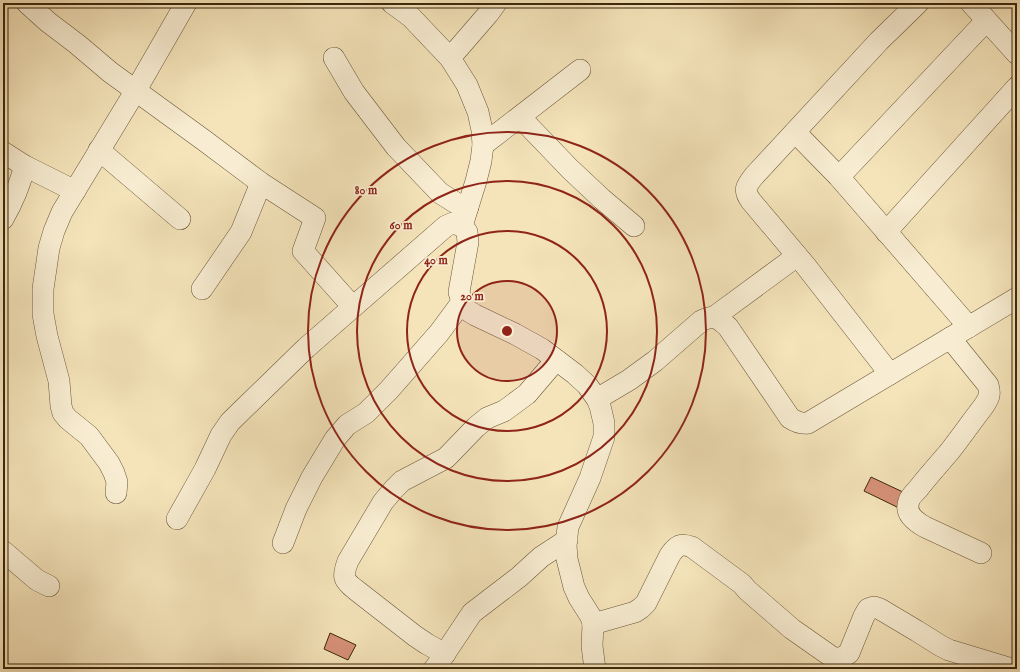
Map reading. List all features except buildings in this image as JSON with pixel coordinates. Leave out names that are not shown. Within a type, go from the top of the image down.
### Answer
[{"type":"street","points":[[27,3],[110,72],[260,183],[314,218],[303,251],[353,306]]},
{"type":"street","points":[[116,493],[117,482],[109,463],[89,436],[63,412],[61,406],[59,381],[47,336],[43,314],[43,289],[49,248],[62,212],[136,90],[186,3]]},
{"type":"street","points":[[392,3],[411,17],[450,58],[467,85],[478,112],[482,130],[483,146],[476,181],[465,216],[468,242],[460,292],[462,302],[467,310],[475,315],[542,349],[587,385],[600,406],[604,423],[604,437],[590,478],[568,527],[567,540],[567,559],[574,587],[591,617],[593,624],[592,646],[595,669]]},
{"type":"street","points":[[450,58],[496,3]]},
{"type":"street","points":[[890,374],[747,195],[746,188],[754,176],[879,42],[918,3]]},
{"type":"street","points":[[971,3],[1017,54]]},
{"type":"street","points":[[839,177],[986,21]]},
{"type":"street","points":[[334,58],[354,92],[396,147],[440,193],[456,203],[465,216]]},
{"type":"street","points":[[483,146],[580,70]]},
{"type":"street","points":[[886,232],[1017,87]]},
{"type":"street","points":[[520,117],[586,184],[634,226]]},
{"type":"street","points":[[795,132],[839,177],[969,327]]},
{"type":"street","points":[[99,150],[180,219]]},
{"type":"street","points":[[3,152],[25,166],[75,191]]},
{"type":"street","points":[[3,219],[17,191],[25,166]]},
{"type":"street","points":[[202,289],[241,232],[260,183]]},
{"type":"street","points":[[177,519],[205,469],[221,435],[230,422],[306,348],[353,306],[446,226],[465,216]]},
{"type":"street","points":[[714,317],[797,256]]},
{"type":"street","points":[[597,400],[629,380],[655,361],[701,321],[708,317],[714,317],[728,327],[790,418],[803,424],[808,423],[1017,298]]},
{"type":"street","points":[[283,543],[296,509],[335,439],[347,425],[366,413],[389,390],[439,333],[462,302]]},
{"type":"street","points":[[950,338],[988,385],[990,393],[986,403],[950,451],[909,500],[908,508],[912,518],[918,523],[981,553]]},
{"type":"street","points":[[556,360],[527,394],[504,411],[487,418],[476,427],[446,458],[402,481],[394,489],[383,502],[348,561],[344,578],[347,583],[427,644],[439,661],[472,613],[519,577],[545,554],[567,540]]},
{"type":"street","points":[[593,624],[635,612],[641,608],[646,603],[670,555],[679,546],[686,545],[742,584],[792,629],[832,657],[843,657],[849,653],[864,616],[868,609],[874,607],[880,609],[940,646],[1012,669]]},
{"type":"street","points":[[3,551],[38,580],[49,586]]}]
